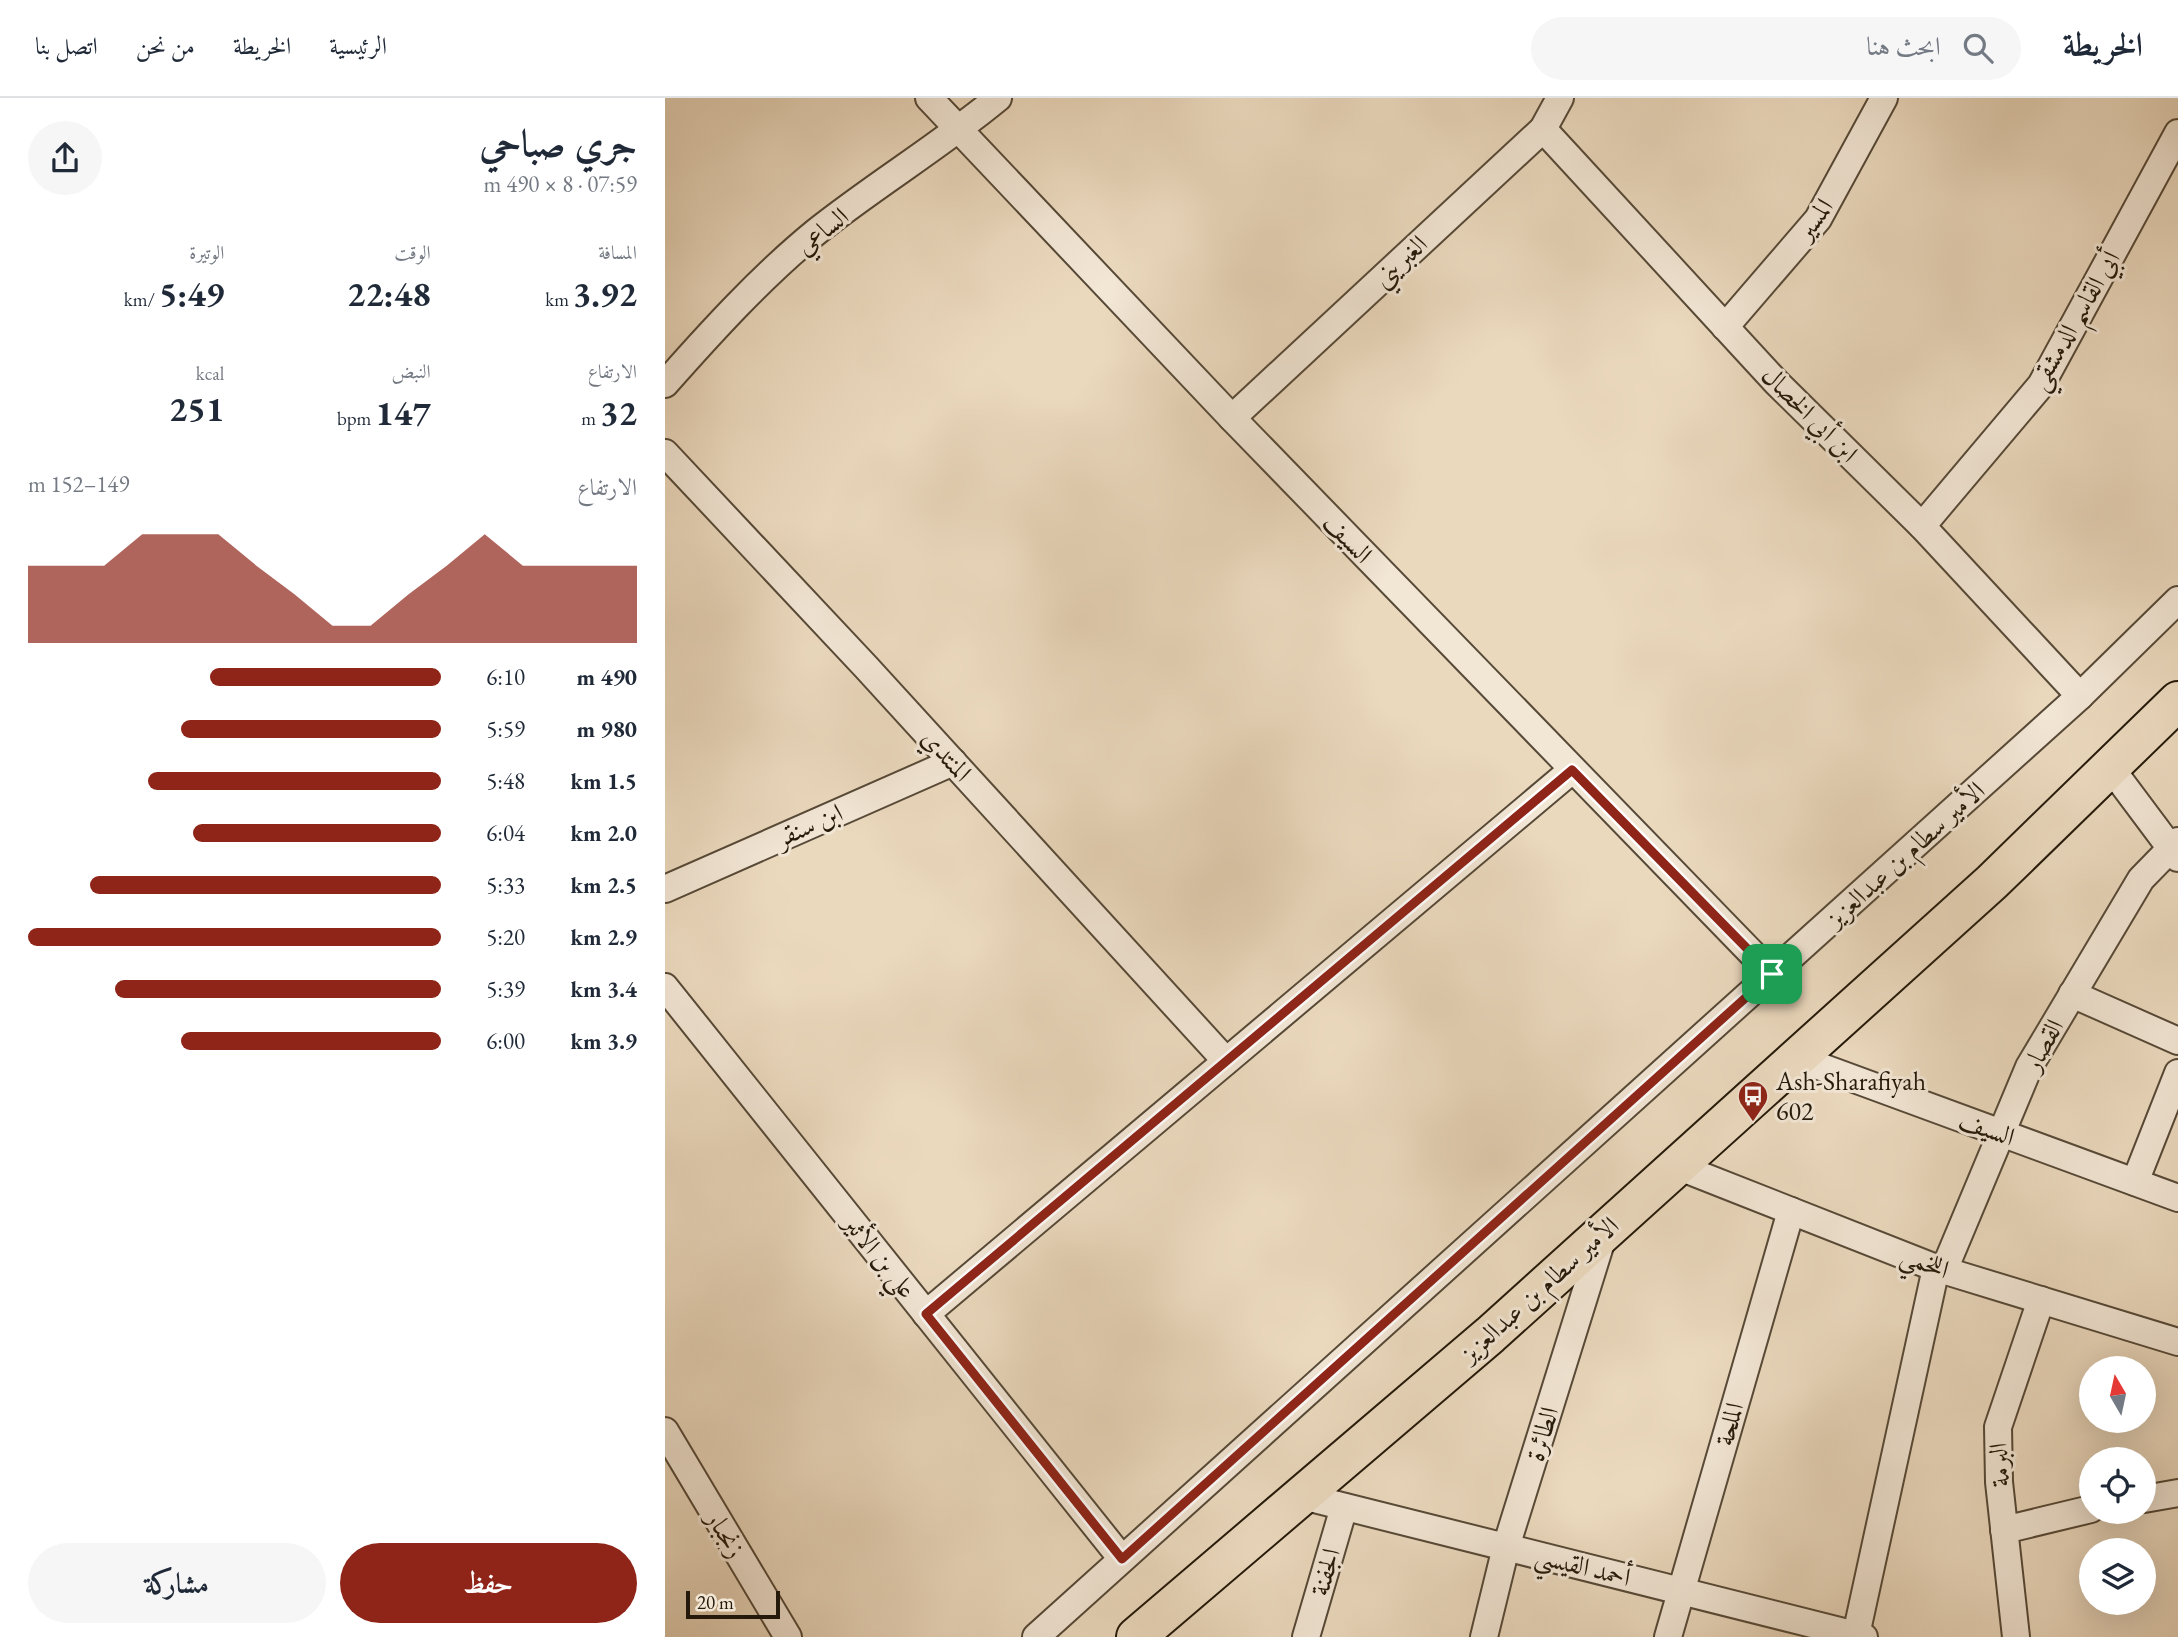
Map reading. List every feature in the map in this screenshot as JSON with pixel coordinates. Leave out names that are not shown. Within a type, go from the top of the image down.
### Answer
[{"type":"main road","name":"الأمير سطام بن عبدالعزيز","points":[[1136,1637],[1490,1335],[1992,882],[2178,701]]},
{"type":"street","name":"السيف","points":[[929,98],[1232,418],[1772,974]]},
{"type":"street","name":"الساعي","points":[[665,384],[709,334],[815,233],[959,130],[998,98]]},
{"type":"street","name":"الغبريني","points":[[1232,418],[1543,129],[1560,98]]},
{"type":"street","name":"المسير","points":[[1725,327],[1818,219],[1884,98]]},
{"type":"street","name":"ابن أبي الخصال","points":[[1543,129],[1725,327],[1922,526],[2080,696]]},
{"type":"street","name":"أبي القاسم الدمشقي","points":[[1922,526],[1966,478],[2041,385],[2178,132]]},
{"type":"street","name":"المنتدي","points":[[665,453],[953,762],[1226,1061]]},
{"type":"street","name":"الأمير سطام بن عبدالعزيز","points":[[1036,1637],[2080,696],[2178,600]]},
{"type":"street","name":"ابن سنقر","points":[[665,889],[953,762]]},
{"type":"street","points":[[2110,767],[2176,849]]},
{"type":"street","points":[[926,1314],[1572,770]]},
{"type":"street","name":"القصار","points":[[1845,1634],[1940,1269],[2029,1067],[2141,878],[2176,849]]},
{"type":"street","name":"علي بن الأثير","points":[[665,986],[1122,1559]]},
{"type":"street","points":[[2072,994],[2178,1041]]},
{"type":"street","name":"السيف","points":[[1797,1058],[2178,1198]]},
{"type":"street","points":[[2135,1182],[2178,1073]]},
{"type":"street","name":"اللخمي","points":[[1677,1166],[1940,1269],[2178,1342]]},
{"type":"street","name":"الملحة","points":[[1668,1637],[1791,1211]]},
{"type":"street","name":"الطائرة","points":[[1484,1637],[1506,1547],[1604,1232]]},
{"type":"street","name":"البرمة","points":[[2015,1637],[2004,1530],[1998,1427],[2041,1300]]},
{"type":"street","name":"زنجبار","points":[[665,1431],[788,1637]]},
{"type":"street","points":[[2156,1497],[2178,1493]]},
{"type":"street","name":"أحمد القيسي","points":[[1301,1496],[1845,1634]]},
{"type":"street","name":"الجفنة","points":[[1306,1637],[1344,1507]]},
{"type":"street","points":[[2004,1530],[2079,1512]]},
{"type":"place","name":"Ash-Sharafiyah 602","points":[[1753,1123]]},
{"type":"route","points":[[1572,770],[1772,974],[1122,1559],[926,1314],[1572,770]]}]
